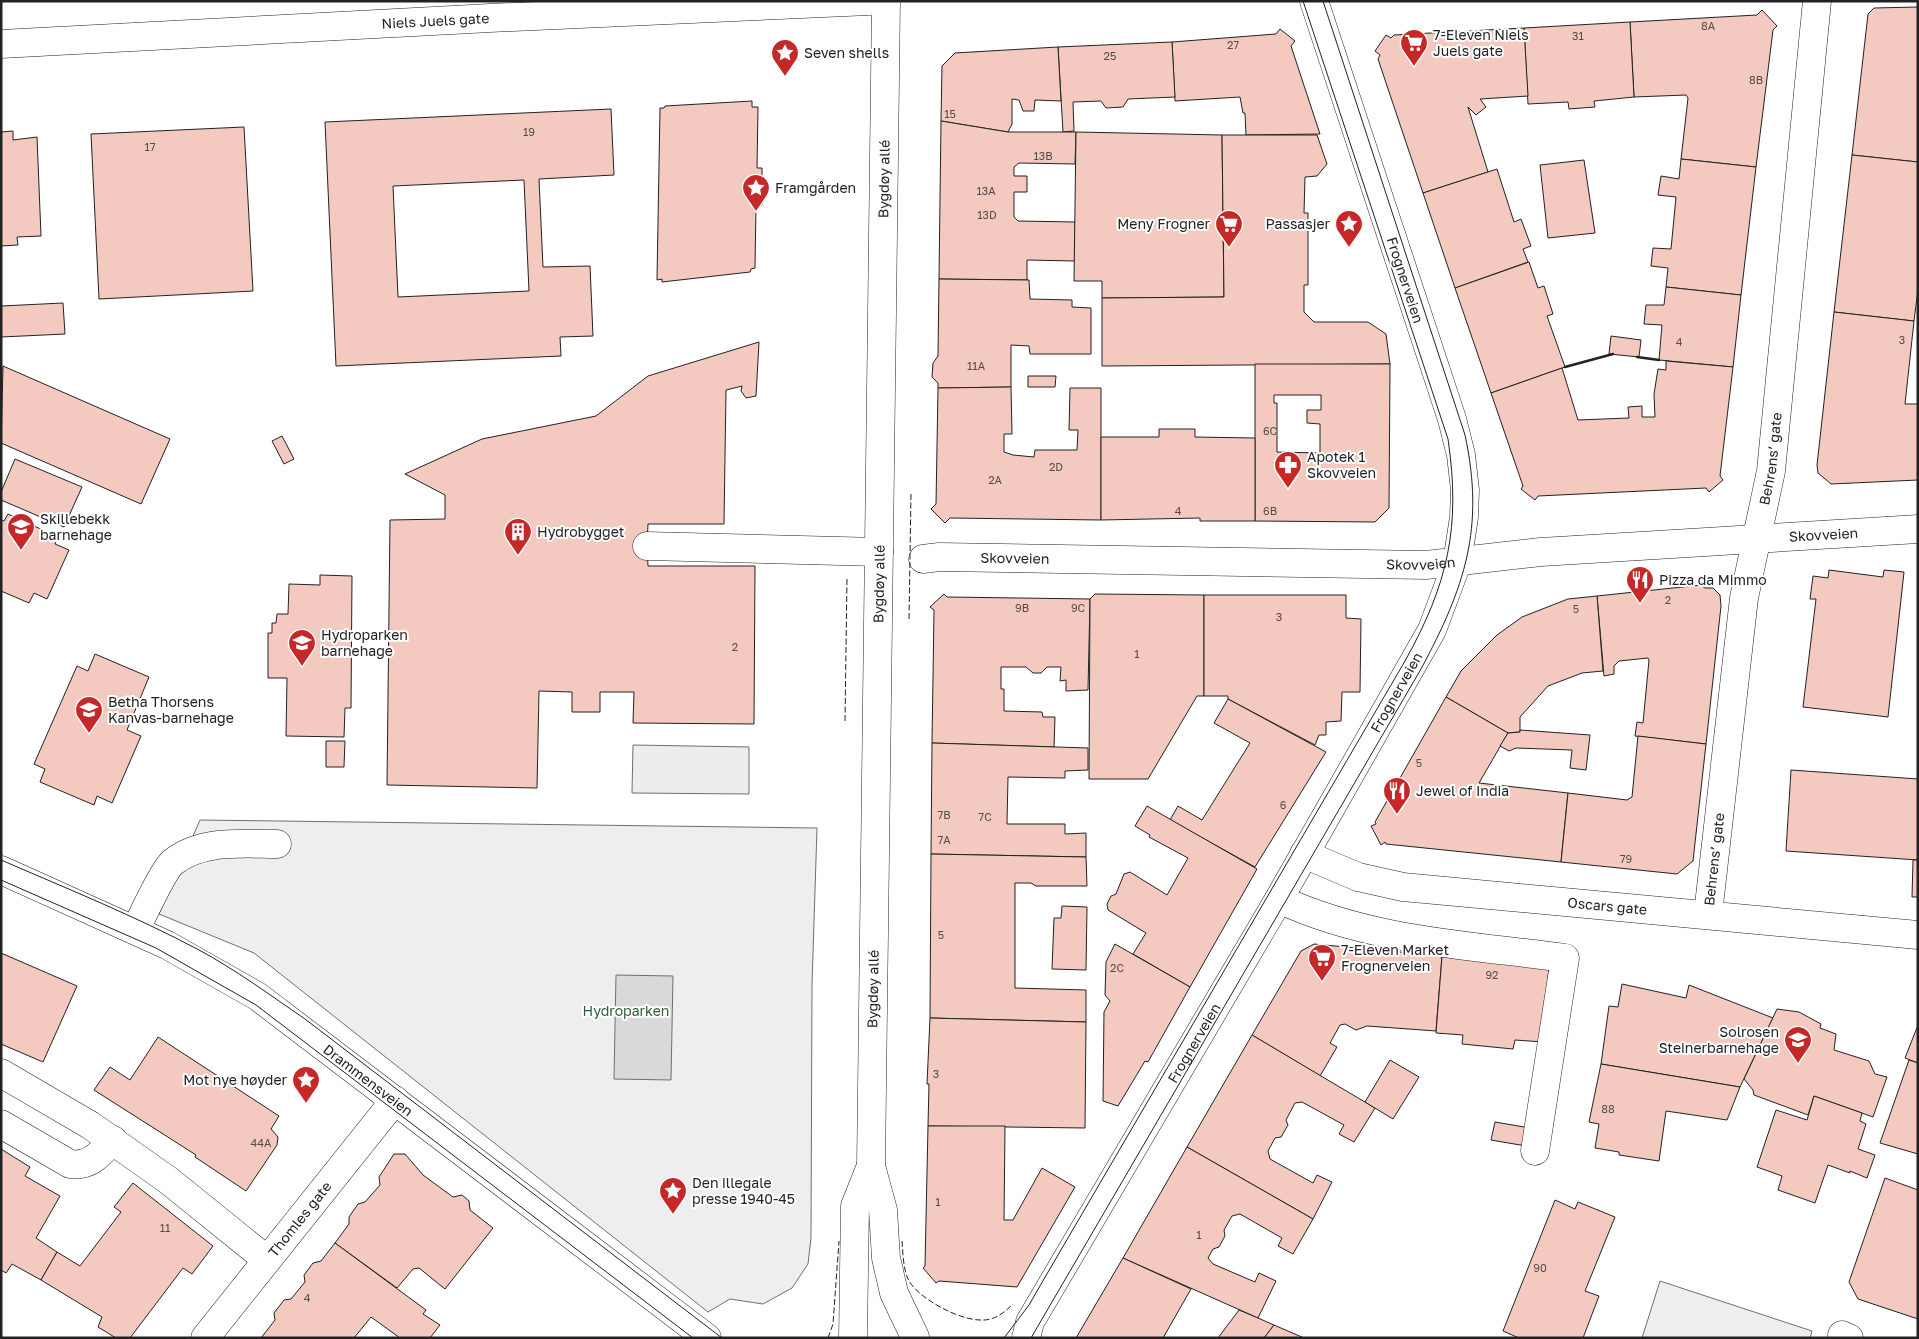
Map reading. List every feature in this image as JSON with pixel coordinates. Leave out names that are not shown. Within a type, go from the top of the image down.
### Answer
[{"type":"street","name":"Niels Juels gate","points":[[1,44],[490,9],[869,1]]},
{"type":"street","name":"Bygdøy allé","points":[[886,1],[871,1166],[883,1210],[886,1258],[894,1293],[914,1337]]},
{"type":"street","name":"Frognerveien","points":[[1007,1338],[1028,1330],[1279,899],[1432,630],[1457,563],[1464,518],[1465,490],[1461,455],[1452,419],[1314,1]]},
{"type":"street","name":"Behrens’ gate","points":[[1708,914],[1744,598],[1771,472],[1816,1]]},
{"type":"street","name":"Skovveien","points":[[931,558],[1392,566],[1457,563],[1542,552],[1756,537],[1918,529]]},
{"type":"street","points":[[648,546],[879,552]]},
{"type":"street","points":[[136,930],[171,863],[196,850],[220,844],[277,844]]},
{"type":"street","name":"Oscars gate","points":[[1304,854],[1358,878],[1403,887],[1918,935]]},
{"type":"street","name":"Drammensveien","points":[[1,870],[136,930],[211,968],[257,996],[707,1338]]},
{"type":"street","points":[[1279,899],[1317,916],[1346,925],[1392,935],[1565,958],[1535,1151]]},
{"type":"street","points":[[1,1073],[113,1140],[168,1180],[267,1260]]},
{"type":"street","name":"Thomles gate","points":[[206,1338],[395,1100]]},
{"type":"street","points":[[1,1124],[70,1164],[80,1166],[93,1161],[113,1140]]},
{"type":"street","name":"Bygdøy allé","points":[[853,1338],[855,1206],[871,1166]]},
{"type":"street","points":[[914,1337],[927,1338]]},
{"type":"green space","name":"Hydroparken","points":[[200,820],[817,828],[812,985],[811,1238],[808,1264],[792,1288],[763,1304],[730,1299],[708,1312],[254,953],[159,914]]},
{"type":"green space","points":[[1660,1281],[1812,1331],[1810,1338],[1642,1338]]},
{"type":"shaded area","points":[[633,745],[749,747],[749,794],[632,793]]},
{"type":"shaded area","points":[[616,975],[673,976],[671,1080],[614,1079]]},
{"type":"building","points":[[1918,7],[1918,162],[1852,155],[1868,14],[1874,8]]},
{"type":"building","points":[[1762,10],[1777,26],[1773,30],[1756,167],[1681,159],[1688,98],[1686,95],[1634,97],[1630,22],[1757,15]]},
{"type":"building","points":[[1630,22],[1634,97],[1594,101],[1595,107],[1569,109],[1568,102],[1528,104],[1524,28]]},
{"type":"building","points":[[1524,28],[1528,96],[1480,99],[1486,107],[1476,115],[1468,107],[1488,172],[1423,193],[1378,59],[1380,55],[1375,51],[1386,35],[1391,38],[1394,35]]},
{"type":"building","points":[[1280,29],[1295,41],[1291,46],[1320,134],[1246,135],[1245,113],[1243,113],[1240,97],[1175,101],[1172,42],[1276,34]]},
{"type":"building","points":[[1172,42],[1175,97],[1128,99],[1123,107],[1106,108],[1101,101],[1073,102],[1074,131],[1063,132],[1058,47]]},
{"type":"building","points":[[1058,47],[1061,101],[1035,100],[1034,111],[1023,111],[1019,100],[1012,99],[1012,124],[1008,132],[941,121],[942,66],[955,53]]},
{"type":"building","points":[[752,101],[752,107],[758,107],[757,168],[762,168],[762,205],[756,205],[755,268],[751,269],[750,272],[662,282],[662,279],[657,280],[660,108],[665,106]]},
{"type":"building","points":[[611,109],[614,175],[539,179],[543,267],[590,266],[593,336],[560,337],[561,356],[336,366],[325,122]],"holes":[[[524,180],[529,291],[398,297],[393,186]]]},
{"type":"building","points":[[941,121],[1008,132],[1076,132],[1075,164],[1019,163],[1014,167],[1014,176],[1027,176],[1027,192],[1014,192],[1014,217],[1018,221],[1075,222],[1075,261],[1027,260],[1027,280],[939,279]]},
{"type":"building","points":[[244,127],[253,291],[99,299],[91,134]]},
{"type":"building","points":[[13,131],[13,140],[37,137],[41,236],[17,237],[18,245],[1,246],[1,132]]},
{"type":"building","points":[[1076,132],[1222,135],[1224,297],[1102,298],[1102,281],[1074,281]]},
{"type":"building","points":[[1222,135],[1317,135],[1327,164],[1317,176],[1305,177],[1304,213],[1308,213],[1308,285],[1304,285],[1304,312],[1314,322],[1368,322],[1386,334],[1390,364],[1102,366],[1102,298],[1224,297]]},
{"type":"building","points":[[1852,155],[1918,162],[1918,289],[1914,321],[1834,312]]},
{"type":"building","points":[[1681,159],[1756,167],[1741,295],[1666,287],[1668,268],[1651,266],[1653,248],[1671,249],[1676,197],[1658,195],[1661,176],[1679,179]]},
{"type":"building","points":[[1584,160],[1595,233],[1548,238],[1540,165]]},
{"type":"building","points":[[1497,169],[1514,222],[1521,219],[1531,246],[1523,249],[1528,262],[1455,288],[1423,193]]},
{"type":"building","points":[[1529,262],[1538,288],[1544,286],[1553,314],[1547,316],[1565,367],[1491,393],[1455,288]]},
{"type":"building","points":[[939,279],[1029,280],[1030,299],[1072,300],[1072,307],[1091,308],[1091,354],[1030,354],[1029,346],[1011,345],[1011,387],[938,388],[938,383],[932,377],[933,363],[938,356]]},
{"type":"building","points":[[1666,287],[1741,295],[1733,367],[1659,360],[1662,325],[1644,324],[1646,305],[1664,305]]},
{"type":"building","points":[[63,303],[65,334],[1,337],[1,306]]},
{"type":"building","points":[[1834,312],[1914,321],[1905,404],[1918,404],[1918,480],[1831,484],[1818,473],[1817,465]]},
{"type":"building","points":[[1611,336],[1641,340],[1639,357],[1609,354]]},
{"type":"building","name":"Hydrobygget","points":[[759,342],[756,396],[746,398],[741,391],[742,386],[726,390],[724,524],[648,524],[647,546],[648,566],[755,566],[754,724],[633,723],[634,692],[600,692],[600,712],[572,712],[572,692],[539,691],[537,788],[387,785],[390,520],[445,519],[445,495],[405,474],[482,439],[596,416],[648,376]]},
{"type":"building","points":[[1666,361],[1733,367],[1720,476],[1723,480],[1709,492],[1706,488],[1538,496],[1535,500],[1521,489],[1523,486],[1491,393],[1562,368],[1578,420],[1629,418],[1628,407],[1642,406],[1642,417],[1655,417],[1654,394],[1658,369],[1666,370]]},
{"type":"building","points":[[1255,364],[1390,364],[1389,508],[1375,522],[1255,521]],"holes":[[[1274,395],[1321,395],[1321,410],[1307,410],[1307,423],[1320,424],[1320,453],[1277,452],[1277,403],[1274,403]]]},
{"type":"building","points":[[3,366],[170,439],[141,504],[1,443]]},
{"type":"building","points":[[1028,376],[1056,376],[1055,387],[1028,387]]},
{"type":"building","points":[[1011,387],[1012,434],[1004,434],[1004,452],[1034,457],[1035,450],[1077,450],[1078,430],[1069,430],[1070,388],[1101,388],[1101,520],[950,518],[945,523],[931,509],[936,504],[938,388]]},
{"type":"building","points":[[1159,429],[1195,429],[1195,437],[1255,438],[1255,521],[1200,521],[1200,518],[1101,520],[1101,437],[1159,437]]},
{"type":"building","points":[[282,436],[294,459],[284,464],[272,441]]},
{"type":"building","points":[[15,459],[82,487],[64,527],[1,500],[1,492]]},
{"type":"building","points":[[8,514],[58,537],[55,544],[69,550],[47,599],[34,593],[29,603],[1,591],[1,520],[4,521]]},
{"type":"building","points":[[1829,570],[1883,577],[1884,570],[1904,572],[1888,717],[1803,707],[1816,599],[1810,599],[1813,576],[1828,578]]},
{"type":"building","points":[[320,575],[352,576],[351,708],[345,708],[344,737],[286,736],[287,678],[268,678],[268,633],[272,633],[272,623],[276,623],[277,614],[288,614],[289,584],[320,585]]},
{"type":"building","points":[[1701,585],[1705,588],[1713,588],[1720,595],[1721,606],[1706,744],[1635,736],[1637,722],[1643,723],[1649,660],[1648,658],[1619,661],[1614,666],[1614,674],[1604,676],[1597,596]]},
{"type":"building","points":[[944,594],[947,597],[1090,599],[1088,690],[1066,691],[1066,680],[1060,681],[1061,667],[1047,667],[1041,673],[1033,673],[1026,667],[1001,667],[1004,711],[1042,712],[1043,717],[1055,717],[1054,747],[932,743],[934,610],[930,607]]},
{"type":"building","points":[[1095,594],[1204,595],[1204,696],[1197,696],[1148,779],[1089,779],[1090,599]]},
{"type":"building","points":[[1204,595],[1346,595],[1346,618],[1361,619],[1360,692],[1342,692],[1341,721],[1326,722],[1326,735],[1319,735],[1315,745],[1228,699],[1228,696],[1204,696]]},
{"type":"building","points":[[1597,596],[1603,671],[1582,673],[1548,686],[1520,717],[1520,732],[1508,733],[1446,697],[1461,671],[1497,635],[1522,617],[1568,599]]},
{"type":"building","points":[[95,654],[149,677],[127,730],[141,736],[112,803],[97,796],[94,805],[40,782],[45,769],[34,764],[77,666],[88,671]]},
{"type":"building","points":[[1446,697],[1508,733],[1479,783],[1568,793],[1561,862],[1386,844],[1385,842],[1381,845],[1371,826],[1376,824],[1375,822]]},
{"type":"building","points":[[1228,699],[1326,752],[1255,867],[1170,820],[1178,806],[1202,820],[1250,743],[1214,723]]},
{"type":"building","points":[[1520,730],[1590,735],[1586,770],[1570,768],[1572,750],[1516,748],[1509,751],[1500,746],[1508,733],[1520,732]]},
{"type":"building","points":[[1638,736],[1706,744],[1693,861],[1677,874],[1561,862],[1568,793],[1627,800],[1632,797]]},
{"type":"building","points":[[326,741],[345,741],[344,767],[326,767]]},
{"type":"building","points":[[932,743],[1088,748],[1088,770],[1065,771],[1065,778],[1008,777],[1007,824],[1065,824],[1065,834],[1086,833],[1086,857],[931,854]]},
{"type":"building","points":[[1791,770],[1918,779],[1918,860],[1786,851]]},
{"type":"building","points":[[1147,806],[1257,869],[1190,987],[1133,954],[1146,933],[1108,910],[1107,904],[1111,896],[1116,894],[1124,874],[1130,872],[1167,895],[1188,858],[1149,837],[1150,835],[1135,826]]},
{"type":"building","points":[[931,854],[1086,857],[1087,886],[1036,886],[1031,883],[1015,883],[1015,988],[1086,990],[1086,1022],[930,1018]]},
{"type":"building","points":[[1913,860],[1918,860],[1918,897],[1912,897]]},
{"type":"building","points":[[1062,906],[1087,907],[1086,970],[1052,969],[1054,918],[1061,918]]},
{"type":"building","points":[[1115,944],[1190,987],[1148,1062],[1145,1061],[1118,1106],[1103,1101],[1104,1012],[1110,1001],[1105,995],[1106,962]]},
{"type":"building","points":[[1314,944],[1442,956],[1436,1031],[1367,1026],[1356,1030],[1345,1024],[1340,1025],[1330,1043],[1337,1047],[1320,1076],[1252,1035],[1301,951]]},
{"type":"building","points":[[1,953],[77,986],[43,1062],[1,1044]]},
{"type":"building","points":[[1442,956],[1549,966],[1543,1042],[1515,1040],[1513,1049],[1462,1044],[1463,1035],[1436,1033]]},
{"type":"building","points":[[1622,984],[1686,998],[1689,985],[1773,1018],[1740,1087],[1601,1064],[1609,1006],[1618,1007]]},
{"type":"building","points":[[1777,1009],[1799,1012],[1821,1024],[1820,1028],[1836,1034],[1834,1050],[1869,1061],[1875,1074],[1887,1077],[1873,1117],[1814,1096],[1808,1115],[1754,1095],[1753,1090],[1744,1079]]},
{"type":"building","points":[[930,1018],[1086,1022],[1085,1128],[928,1126],[929,1084],[927,1084]]},
{"type":"building","points":[[1918,1025],[1918,1063],[1905,1058]]},
{"type":"building","points":[[1252,1035],[1375,1108],[1354,1142],[1339,1134],[1344,1125],[1302,1102],[1295,1103],[1286,1120],[1288,1125],[1281,1137],[1275,1138],[1268,1151],[1270,1159],[1313,1183],[1317,1175],[1332,1182],[1313,1219],[1187,1147]]},
{"type":"building","points":[[158,1037],[279,1116],[271,1129],[278,1137],[277,1145],[246,1191],[195,1157],[196,1155],[94,1090],[110,1067],[130,1080]]},
{"type":"building","points":[[1390,1060],[1419,1077],[1393,1119],[1365,1102]]},
{"type":"building","points":[[1909,1060],[1918,1063],[1918,1154],[1880,1143]]},
{"type":"building","points":[[1601,1064],[1740,1087],[1727,1120],[1666,1111],[1659,1161],[1619,1155],[1619,1152],[1595,1148],[1599,1124],[1589,1122]]},
{"type":"building","points":[[1814,1096],[1862,1113],[1860,1121],[1866,1124],[1858,1149],[1875,1155],[1867,1178],[1828,1165],[1815,1203],[1778,1190],[1782,1176],[1757,1167],[1776,1110],[1807,1120]]},
{"type":"building","points":[[1495,1122],[1536,1129],[1532,1147],[1491,1140]]},
{"type":"building","points":[[928,1126],[1005,1126],[1004,1220],[1013,1220],[1042,1168],[1075,1187],[1017,1287],[939,1281],[936,1283],[923,1268],[925,1266]]},
{"type":"building","points":[[1187,1147],[1313,1219],[1293,1254],[1278,1246],[1282,1238],[1240,1214],[1232,1216],[1224,1230],[1225,1236],[1219,1247],[1213,1249],[1208,1258],[1213,1264],[1255,1282],[1259,1273],[1276,1281],[1258,1318],[1123,1258]]},
{"type":"building","points":[[1,1149],[30,1167],[25,1176],[60,1196],[36,1238],[57,1252],[41,1280],[12,1264],[6,1273],[1,1270]]},
{"type":"building","points":[[394,1154],[405,1154],[423,1175],[453,1197],[462,1195],[469,1201],[470,1210],[493,1228],[445,1289],[419,1268],[413,1269],[397,1288],[335,1243],[349,1224],[349,1217],[358,1204],[365,1202],[380,1185],[379,1177]]},
{"type":"building","points":[[1885,1178],[1918,1190],[1918,1319],[1858,1299],[1849,1282]]},
{"type":"building","points":[[133,1183],[213,1246],[192,1274],[183,1268],[130,1338],[116,1338],[98,1327],[102,1317],[41,1280],[57,1252],[80,1266],[121,1212],[114,1207]]},
{"type":"building","points":[[1555,1200],[1575,1209],[1578,1202],[1615,1217],[1585,1291],[1599,1296],[1583,1338],[1519,1338],[1503,1331]]},
{"type":"building","points":[[335,1243],[426,1310],[423,1314],[440,1325],[430,1338],[400,1338],[371,1317],[354,1338],[261,1338],[275,1320],[274,1313],[284,1300],[291,1299],[305,1282],[304,1275],[313,1263],[321,1261]]},
{"type":"building","points":[[1123,1258],[1191,1289],[1163,1338],[1076,1338]]},
{"type":"building","points":[[1239,1310],[1274,1325],[1264,1338],[1218,1338]]},
{"type":"building","points":[[1274,1325],[1304,1338],[1264,1338]]},
{"type":"tram line","points":[[1004,1338],[1029,1305],[1405,661],[1432,606],[1448,554],[1453,500],[1448,439],[1303,1]]},
{"type":"tram line","points":[[1031,1338],[1421,669],[1449,611],[1460,583],[1467,556],[1473,499],[1471,468],[1465,435],[1323,1]]},
{"type":"tram line","points":[[1,860],[101,903],[175,938],[213,958],[253,983],[305,1019],[722,1338]]},
{"type":"tram line","points":[[1,880],[156,948],[256,1005],[693,1338]]},
{"type":"fence","points":[[909,619],[911,493]]},
{"type":"fence","points":[[845,721],[847,578]]},
{"type":"fence","points":[[828,1338],[833,1324],[839,1241]]},
{"type":"fence","points":[[902,1241],[904,1265],[908,1279],[920,1293],[940,1307],[971,1319],[985,1320],[998,1316],[1013,1304]]},
{"type":"wall","points":[[1565,367],[1613,354]]},
{"type":"wall","points":[[1637,357],[1659,360]]},
{"type":"place","name":"7-Eleven Niels Juels gate","points":[[1414,67]]},
{"type":"place","name":"Seven shells","points":[[785,77]]},
{"type":"place","name":"Framgården","points":[[756,212]]},
{"type":"place","name":"Meny Frogner","points":[[1229,248]]},
{"type":"place","name":"Passasjer","points":[[1349,248]]},
{"type":"place","name":"Apotek 1 Skovveien","points":[[1288,489]]},
{"type":"place","name":"Skillebekk barnehage","points":[[21,551]]},
{"type":"place","name":"Hydrobygget","points":[[518,556]]},
{"type":"place","name":"Pizza da Mimmo","points":[[1640,604]]},
{"type":"place","name":"Hydroparken barnehage","points":[[302,667]]},
{"type":"place","name":"Betha Thorsens Kanvas-barnehage","points":[[89,734]]},
{"type":"place","name":"Jewel of India","points":[[1397,815]]},
{"type":"place","name":"7-Eleven Market Frognerveien","points":[[1322,982]]},
{"type":"place","name":"Solrosen Steinerbarnehage","points":[[1798,1064]]},
{"type":"place","name":"Mot nye høyder","points":[[306,1104]]},
{"type":"place","name":"Den illegale presse 1940-45","points":[[673,1215]]}]
